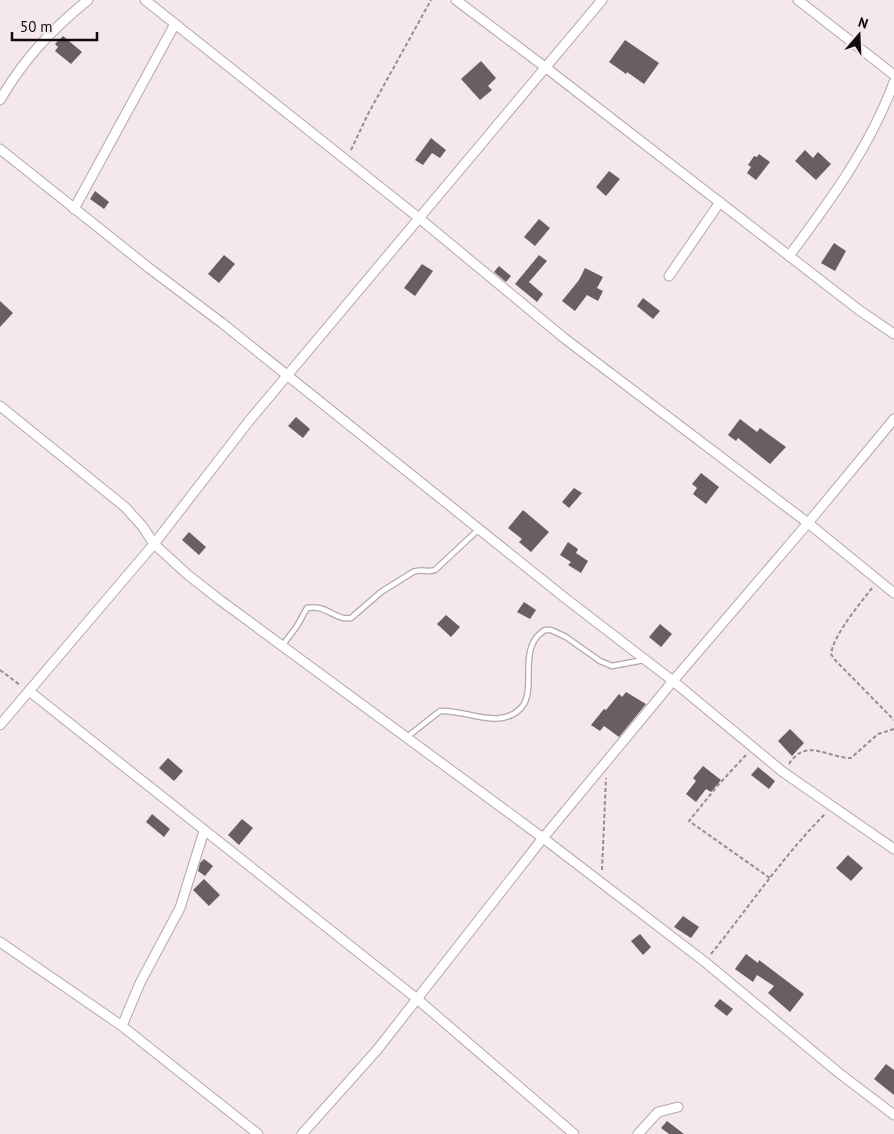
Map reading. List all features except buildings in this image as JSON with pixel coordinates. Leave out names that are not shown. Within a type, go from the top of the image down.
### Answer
[{"type":"street","points":[[0,100],[18,72],[44,40],[65,18],[88,0]]},
{"type":"street","points":[[145,0],[419,218],[564,338],[808,523],[894,593]]},
{"type":"street","points":[[456,0],[859,310],[894,334]]},
{"type":"street","points":[[0,725],[154,544],[249,421],[602,0]]},
{"type":"street","points":[[798,0],[894,75]]},
{"type":"street","points":[[74,208],[175,24]]},
{"type":"street","points":[[789,256],[835,195],[863,150],[886,104],[894,82]]},
{"type":"street","points":[[0,149],[288,375],[565,598],[673,681],[783,772],[894,849]]},
{"type":"street","points":[[669,276],[720,202]]},
{"type":"street","points":[[0,406],[125,507],[143,526],[154,544],[194,580],[602,883],[705,962],[839,1073],[894,1115]]},
{"type":"street","points":[[302,1134],[377,1050],[416,998],[606,760],[894,419]]},
{"type":"street","points":[[29,691],[416,998],[574,1134]]},
{"type":"street","points":[[122,1026],[140,983],[180,908],[204,831]]},
{"type":"street","points":[[0,942],[122,1026],[258,1134]]},
{"type":"street","points":[[638,1134],[658,1112],[678,1107]]},
{"type":"lane","points":[[282,646],[297,626],[307,608],[320,608],[342,618],[351,618],[381,592],[413,572],[418,570],[431,572],[435,570],[479,529]]},
{"type":"lane","points":[[406,737],[440,711],[487,718],[500,718],[518,711],[527,698],[528,662],[531,650],[536,638],[545,630],[559,633],[581,646],[600,661],[612,666],[646,660]]},
{"type":"path","points":[[345,161],[372,105],[431,0]]},
{"type":"path","points":[[878,581],[848,620],[834,644],[831,654],[894,720]]},
{"type":"path","points":[[0,670],[29,691]]},
{"type":"path","points":[[783,772],[799,752],[815,750],[842,758],[851,758],[878,734],[894,729]]},
{"type":"path","points":[[753,748],[737,763],[689,821],[770,878]]},
{"type":"path","points":[[602,883],[606,760]]},
{"type":"path","points":[[705,962],[807,832],[833,806]]}]
